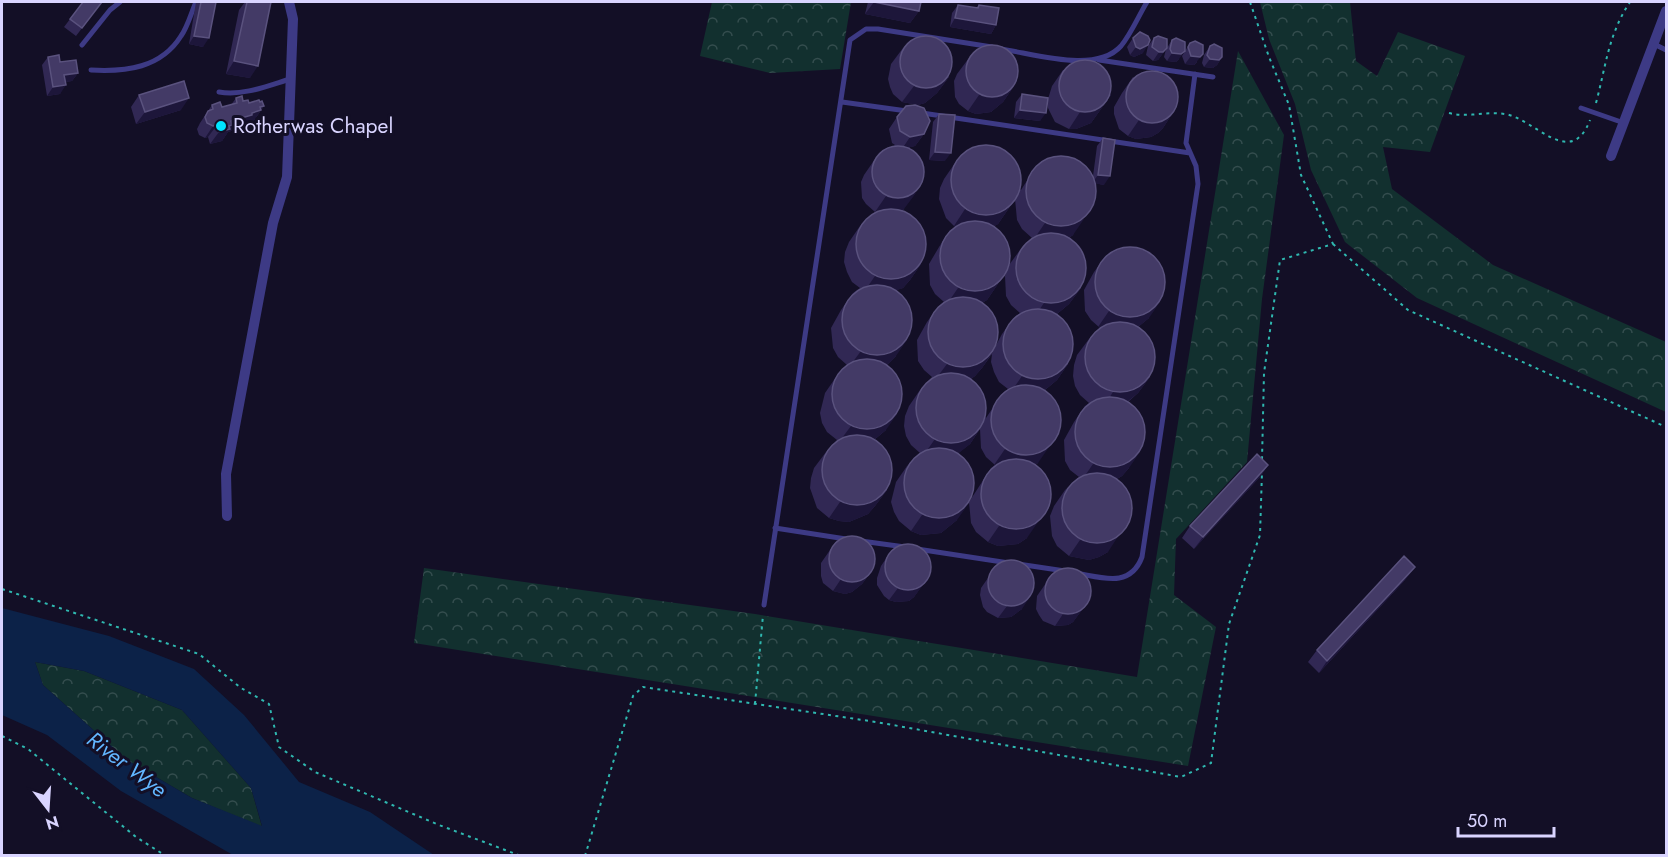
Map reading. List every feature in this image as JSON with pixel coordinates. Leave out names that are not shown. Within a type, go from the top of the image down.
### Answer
[{"type":"street","points":[[227,516],[226,474],[268,244],[287,177],[293,19],[290,2]]},
{"type":"street","points":[[1611,156],[1666,11]]},
{"type":"lane","points":[[82,45],[110,10],[120,2]]},
{"type":"lane","points":[[91,70],[136,69],[160,58],[171,50],[183,34],[196,2]]},
{"type":"lane","points":[[764,605],[850,40],[866,28],[878,29],[1082,62],[1108,57],[1122,45],[1147,2]]},
{"type":"lane","points":[[1654,44],[1666,50]]},
{"type":"lane","points":[[1097,60],[1213,77]]},
{"type":"lane","points":[[775,528],[1112,578],[1122,578],[1135,571],[1142,557],[1198,184],[1196,166],[1186,143],[1195,74]]},
{"type":"lane","points":[[219,92],[251,91],[290,79]]},
{"type":"lane","points":[[842,102],[1190,153]]},
{"type":"lane","points":[[1581,108],[1624,123]]},
{"type":"path","points":[[1250,2],[1289,105],[1300,176],[1333,244],[1407,310],[1666,427]]},
{"type":"path","points":[[1449,113],[1460,116],[1495,113],[1508,115],[1532,125],[1556,141],[1574,140],[1587,126],[1593,112],[1614,30],[1629,2]]},
{"type":"path","points":[[585,855],[633,696],[643,687],[876,722],[1181,777],[1211,763],[1229,624],[1260,535],[1264,373],[1280,260],[1333,244]]},
{"type":"path","points":[[2,589],[199,654],[241,688],[269,704],[279,747],[315,772],[439,825],[521,855]]},
{"type":"path","points":[[755,704],[764,605]]},
{"type":"path","points":[[2,736],[28,749],[136,837],[166,855]]},
{"type":"green space","points":[[712,2],[851,2],[840,69],[770,73],[700,56]]},
{"type":"green space","points":[[1260,2],[1350,2],[1356,61],[1377,76],[1398,32],[1465,56],[1430,152],[1383,147],[1392,189],[1493,265],[1666,342],[1666,412],[1417,298],[1345,242],[1311,170],[1295,104],[1269,39]]},
{"type":"green space","points":[[1238,51],[1284,135],[1262,299],[1247,462],[1176,539],[1174,595],[1216,627],[1188,766],[414,643],[424,568],[755,614],[1137,677]]},
{"type":"green space","points":[[35,662],[84,671],[182,710],[251,788],[262,827],[192,798],[127,760],[43,685]]},
{"type":"water","name":"River Wye","points":[[2,608],[109,636],[194,669],[244,715],[299,782],[370,812],[434,855],[233,855],[121,791],[47,735],[2,715]],"holes":[[[35,662],[84,671],[182,710],[251,788],[262,826],[192,798],[127,760],[43,685]]]},
{"type":"building","points":[[83,2],[102,2],[82,28],[70,19]]},
{"type":"building","points":[[201,2],[216,2],[209,38],[194,36]]},
{"type":"building","points":[[247,2],[271,2],[258,66],[234,61]]},
{"type":"building","points":[[874,2],[921,2],[919,11]]},
{"type":"building","points":[[958,5],[999,8],[996,25],[955,18]]},
{"type":"building","points":[[1140,32],[1148,36],[1150,40],[1148,45],[1140,49],[1136,47],[1133,38]]},
{"type":"building","points":[[921,36],[931,36],[945,43],[952,62],[945,81],[931,88],[921,88],[911,84],[904,77],[900,67],[900,57],[904,47],[911,40]]},
{"type":"building","points":[[1158,36],[1167,39],[1167,48],[1163,52],[1152,47],[1154,38]]},
{"type":"building","points":[[1176,38],[1185,42],[1185,51],[1181,54],[1172,53],[1170,49],[1172,40]]},
{"type":"building","points":[[1195,41],[1203,45],[1203,54],[1200,57],[1191,56],[1188,47]]},
{"type":"building","points":[[1214,44],[1222,48],[1222,57],[1219,60],[1210,59],[1207,55],[1210,46]]},
{"type":"building","points":[[987,45],[997,45],[1011,52],[1018,71],[1011,90],[997,97],[987,97],[977,93],[970,86],[966,76],[966,66],[970,56],[977,49]]},
{"type":"building","points":[[59,55],[60,62],[76,60],[78,73],[64,75],[66,85],[53,87],[48,57]]},
{"type":"building","points":[[1080,60],[1090,60],[1104,67],[1111,86],[1104,105],[1090,112],[1080,112],[1070,108],[1063,101],[1059,91],[1059,81],[1063,71],[1070,64]]},
{"type":"building","points":[[1147,71],[1157,71],[1171,78],[1178,97],[1171,116],[1157,123],[1147,123],[1137,119],[1130,112],[1126,102],[1126,92],[1130,82],[1137,75]]},
{"type":"building","points":[[184,81],[189,98],[145,112],[139,95]]},
{"type":"building","points":[[1022,94],[1048,98],[1046,113],[1020,110]]},
{"type":"building","points":[[242,96],[243,101],[248,100],[249,103],[259,100],[264,106],[252,115],[231,121],[230,129],[219,132],[217,125],[207,123],[205,117],[208,111],[213,109],[212,105],[220,102],[222,107],[237,103],[236,98]]},
{"type":"building","points":[[915,105],[924,108],[930,121],[924,134],[910,137],[900,131],[897,117],[906,106]]},
{"type":"building","points":[[939,114],[955,115],[951,153],[935,152]]},
{"type":"building","points":[[1103,138],[1115,140],[1110,176],[1098,175]]},
{"type":"building","points":[[986,145],[999,148],[1011,155],[1018,167],[1021,180],[1018,193],[1011,205],[999,212],[986,215],[973,212],[961,205],[954,193],[951,180],[954,167],[961,155],[973,148]]},
{"type":"building","points":[[893,146],[903,146],[917,153],[924,172],[917,191],[903,198],[893,198],[883,194],[876,187],[872,177],[872,167],[876,157],[883,150]]},
{"type":"building","points":[[1061,156],[1074,159],[1086,166],[1093,178],[1096,191],[1093,204],[1086,216],[1074,223],[1061,226],[1048,223],[1036,216],[1029,204],[1026,191],[1029,178],[1036,166],[1048,159]]},
{"type":"building","points":[[898,209],[911,215],[920,224],[924,230],[926,244],[924,258],[916,269],[905,277],[884,279],[866,269],[858,258],[856,237],[866,219],[877,211]]},
{"type":"building","points":[[975,221],[988,224],[1000,231],[1007,243],[1010,256],[1007,269],[1000,281],[988,288],[975,291],[962,288],[950,281],[943,269],[940,256],[943,243],[950,231],[962,224]]},
{"type":"building","points":[[1051,233],[1064,236],[1076,243],[1083,255],[1086,268],[1083,281],[1076,293],[1064,300],[1051,303],[1038,300],[1026,293],[1019,281],[1016,268],[1019,255],[1026,243],[1038,236]]},
{"type":"building","points":[[1123,247],[1137,247],[1150,253],[1159,262],[1165,275],[1163,295],[1155,307],[1137,317],[1123,317],[1110,311],[1101,302],[1095,289],[1095,275],[1101,262],[1110,253]]},
{"type":"building","points":[[877,285],[890,288],[902,295],[909,307],[912,320],[909,333],[902,345],[890,352],[877,355],[864,352],[852,345],[845,333],[842,320],[845,307],[852,295],[864,288]]},
{"type":"building","points":[[956,297],[970,297],[983,303],[992,312],[998,325],[996,345],[988,357],[970,367],[956,367],[943,361],[934,352],[928,339],[928,325],[934,312],[943,303]]},
{"type":"building","points":[[1031,309],[1045,309],[1058,315],[1067,324],[1073,337],[1071,357],[1063,369],[1045,379],[1031,379],[1018,373],[1009,364],[1003,351],[1003,337],[1009,324],[1018,315]]},
{"type":"building","points":[[1127,322],[1140,328],[1149,337],[1153,343],[1155,357],[1153,371],[1145,382],[1134,390],[1113,392],[1095,382],[1087,371],[1085,350],[1095,332],[1106,324]]},
{"type":"building","points":[[874,359],[887,365],[896,374],[900,380],[902,394],[900,408],[892,419],[881,427],[860,429],[842,419],[834,408],[832,387],[842,369],[853,361]]},
{"type":"building","points":[[944,373],[958,373],[971,379],[980,388],[986,401],[984,421],[976,433],[958,443],[944,443],[931,437],[922,428],[916,415],[916,401],[922,388],[931,379]]},
{"type":"building","points":[[1019,385],[1033,385],[1046,391],[1055,400],[1061,413],[1059,433],[1051,445],[1033,455],[1019,455],[1006,449],[997,440],[991,427],[991,413],[997,400],[1006,391]]},
{"type":"building","points":[[1103,397],[1117,397],[1130,403],[1139,412],[1145,425],[1143,445],[1135,457],[1117,467],[1103,467],[1090,461],[1081,452],[1075,439],[1075,425],[1081,412],[1090,403]]},
{"type":"building","points":[[850,435],[864,435],[877,441],[886,450],[892,463],[890,483],[882,495],[864,505],[850,505],[837,499],[828,490],[822,477],[822,463],[828,450],[837,441]]},
{"type":"building","points":[[932,448],[946,448],[959,454],[968,463],[974,476],[972,496],[964,508],[946,518],[932,518],[919,512],[910,503],[904,490],[904,476],[910,463],[919,454]]},
{"type":"building","points":[[1257,454],[1268,465],[1203,537],[1190,526]]},
{"type":"building","points":[[1009,459],[1023,459],[1036,465],[1045,474],[1051,487],[1049,507],[1041,519],[1023,529],[1009,529],[996,523],[987,514],[981,501],[981,487],[987,474],[996,465]]},
{"type":"building","points":[[1090,473],[1104,473],[1117,479],[1126,488],[1132,501],[1130,521],[1122,533],[1104,543],[1090,543],[1077,537],[1068,528],[1062,515],[1062,501],[1068,488],[1077,479]]},
{"type":"building","points":[[852,536],[868,543],[875,559],[868,575],[852,582],[836,575],[829,559],[836,543]]},
{"type":"building","points":[[908,544],[924,551],[931,567],[924,583],[908,590],[892,583],[885,567],[892,551]]},
{"type":"building","points":[[1404,556],[1415,567],[1327,661],[1317,650]]},
{"type":"building","points":[[1011,560],[1027,567],[1034,583],[1027,599],[1011,606],[995,599],[988,583],[995,567]]},
{"type":"building","points":[[1068,568],[1084,575],[1091,591],[1084,607],[1068,614],[1052,607],[1045,591],[1052,575]]},
{"type":"place","name":"Rotherwas Chapel","points":[[221,126]]}]
